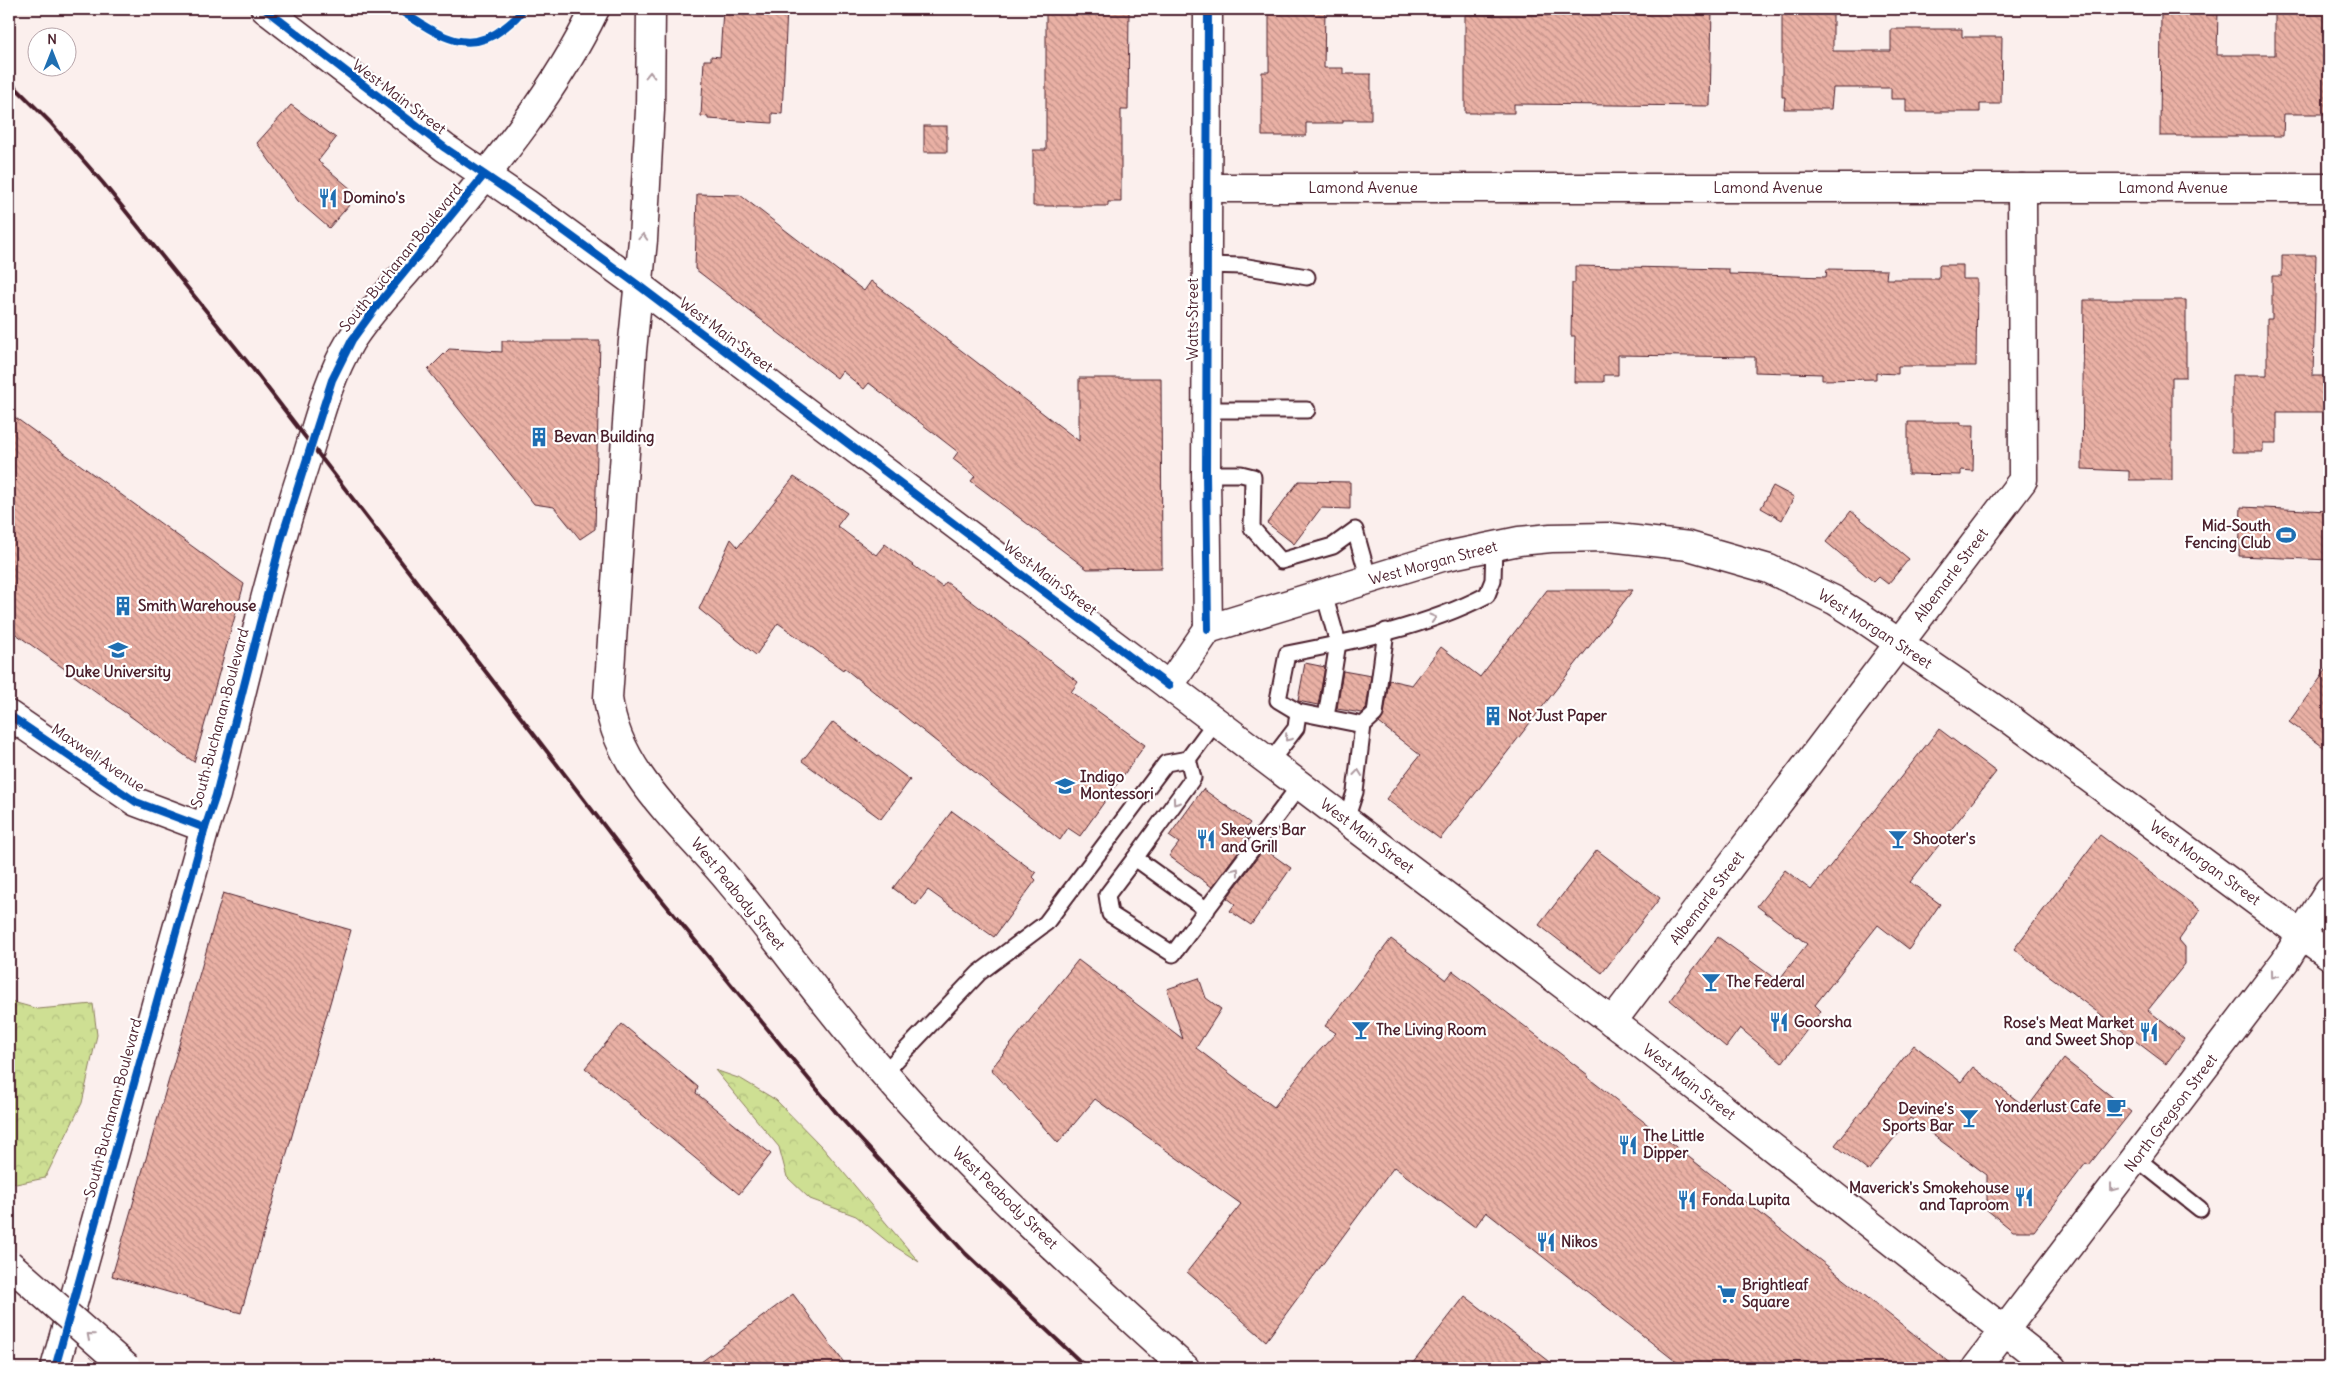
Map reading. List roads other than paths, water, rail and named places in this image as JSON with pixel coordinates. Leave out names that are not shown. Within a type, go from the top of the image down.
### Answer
[{"type":"main road","name":"West Main Street","points":[[265,9],[444,148],[526,203],[638,285],[1612,1022],[2052,1368]]},
{"type":"main road","name":"South Buchanan Boulevard","points":[[55,1368],[216,794],[282,537],[332,380],[352,340],[376,307],[484,176],[550,88],[574,51],[595,9]]},
{"type":"main road","name":"West Peabody Street","points":[[651,9],[650,110],[643,240],[638,285],[609,690],[611,719],[618,741],[642,780],[730,882],[884,1073],[943,1138],[1006,1201],[1185,1368]]},
{"type":"main road","name":"Watts Street","points":[[1208,9],[1206,410],[1208,628]]},
{"type":"main road","name":"Lamond Avenue","points":[[1207,188],[2329,188]]},
{"type":"main road","name":"Albemarle Street","points":[[1612,1022],[2023,480],[2022,188]]},
{"type":"main road","name":"West Morgan Street","points":[[1208,628],[1442,557],[1494,546],[1551,538],[1609,537],[1689,546],[1769,569],[1803,584],[1848,608],[1901,643],[2011,720],[2329,955]]},
{"type":"main road","points":[[1169,686],[1208,628]]},
{"type":"main road","name":"Maxwell Avenue","points":[[9,715],[136,802],[205,828]]},
{"type":"main road","name":"North Gregson Street","points":[[1976,1368],[2136,1158],[2302,935],[2329,890]]},
{"type":"main road","points":[[9,1264],[127,1368]]},
{"type":"lane","points":[[1207,264],[1242,266],[1307,277]]},
{"type":"lane","points":[[1206,410],[1307,410]]},
{"type":"lane","points":[[1206,474],[1241,474],[1253,477],[1252,528],[1280,561],[1333,546],[1355,530],[1369,580]]},
{"type":"lane","points":[[1363,725],[1298,712],[1278,700],[1287,654],[1386,631],[1458,611],[1487,596],[1493,580],[1494,546]]},
{"type":"lane","points":[[1324,594],[1338,643],[1326,717]]},
{"type":"lane","points":[[1346,820],[1355,792],[1363,725],[1375,714],[1386,631]]},
{"type":"lane","points":[[1270,762],[1296,728],[1298,712]]},
{"type":"lane","points":[[884,1073],[979,973],[1046,923],[1166,764],[1188,759],[1216,721]]},
{"type":"lane","points":[[1188,759],[1193,778],[1107,895],[1110,914],[1173,954],[1300,785]]},
{"type":"lane","points":[[1135,858],[1206,910]]},
{"type":"lane","points":[[2136,1158],[2200,1209]]},
{"type":"railway","points":[[9,81],[50,122],[103,183],[253,369],[652,888],[839,1116],[966,1254],[1087,1368]]},
{"type":"place","name":"Domino's","points":[[328,198]]},
{"type":"place","name":"Bevan Building","points":[[539,437]]},
{"type":"place","name":"Mid-South Fencing Club","points":[[2286,535]]},
{"type":"place","name":"Smith Warehouse","points":[[123,606]]},
{"type":"place","name":"Duke University","points":[[118,650]]},
{"type":"place","name":"Not Just Paper","points":[[1493,716]]},
{"type":"place","name":"Indigo Montessori","points":[[1065,786]]},
{"type":"place","name":"Skewers Bar and Grill","points":[[1206,839]]},
{"type":"place","name":"Shooter's","points":[[1898,839]]},
{"type":"place","name":"The Federal","points":[[1711,982]]},
{"type":"place","name":"Goorsha","points":[[1779,1022]]},
{"type":"place","name":"The Living Room","points":[[1361,1030]]},
{"type":"place","name":"Rose's Meat Market and Sweet Shop","points":[[2149,1032]]},
{"type":"place","name":"Yonderlust Cafe","points":[[2116,1107]]},
{"type":"place","name":"Devine's Sports Bar","points":[[1969,1118]]},
{"type":"place","name":"The Little Dipper","points":[[1628,1145]]},
{"type":"place","name":"Maverick's Smokehouse and Taproom","points":[[2024,1197]]},
{"type":"place","name":"Fonda Lupita","points":[[1687,1200]]},
{"type":"place","name":"Nikos","points":[[1546,1242]]},
{"type":"place","name":"Brightleaf Square","points":[[1727,1294]]}]
